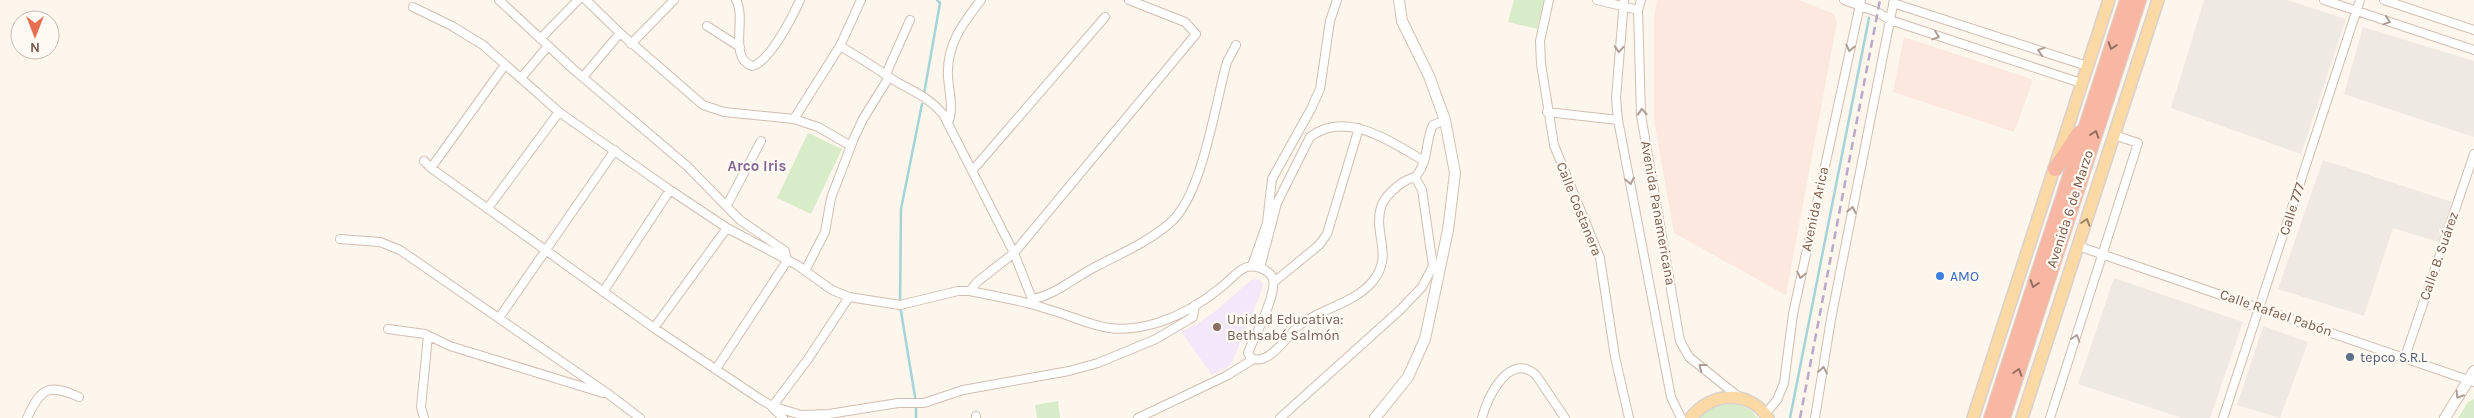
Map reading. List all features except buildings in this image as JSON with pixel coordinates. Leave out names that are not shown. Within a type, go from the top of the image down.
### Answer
[{"type":"highway","name":"Avenida 6 de Marzo","points":[[1991,418],[2127,0]]},
{"type":"highway","name":"Avenida 6 de Marzo","points":[[2003,418],[2139,0]]},
{"type":"highway","points":[[2054,169],[2088,120]]},
{"type":"main road","points":[[1375,418],[1408,377],[1421,350],[1455,173],[1445,120],[1429,76],[1402,21],[1399,0]]},
{"type":"main road","name":"Avenida 6 de Marzo","points":[[1973,418],[2109,0]]},
{"type":"main road","name":"Avenida 6 de Marzo","points":[[2022,418],[2158,0]]},
{"type":"main road","points":[[2445,418],[2472,377]]},
{"type":"main road","points":[[1691,418],[1701,407],[1716,399],[1740,398],[1749,402],[1766,416]]},
{"type":"street","points":[[501,0],[548,46],[687,166],[740,220],[786,251],[787,261],[716,369]]},
{"type":"street","points":[[541,38],[578,0]]},
{"type":"street","points":[[631,44],[674,0]]},
{"type":"street","points":[[736,0],[740,12],[740,55],[745,62],[752,66],[758,64],[780,38],[792,20],[800,0]]},
{"type":"street","points":[[794,119],[840,46],[861,0]]},
{"type":"street","points":[[948,123],[950,99],[947,74],[951,48],[964,22],[981,0]]},
{"type":"street","points":[[970,291],[977,282],[1014,253],[1196,34],[1185,22],[1129,0]]},
{"type":"street","points":[[1252,266],[1266,223],[1272,179],[1311,109],[1320,88],[1330,21],[1337,0]]},
{"type":"street","name":"Calle Costanera","points":[[1549,0],[1540,41],[1541,64],[1554,145],[1600,258],[1615,357],[1629,418]]},
{"type":"street","points":[[1597,0],[1623,3],[1638,10]]},
{"type":"street","name":"Avenida Panamericana","points":[[1641,0],[1638,10],[1641,115],[1680,341],[1689,357],[1740,398]]},
{"type":"street","points":[[1844,0],[1860,4],[1890,20],[2081,84]]},
{"type":"street","points":[[2324,0],[2474,50]]},
{"type":"street","name":"Calle 777","points":[[2223,418],[2360,0]]},
{"type":"street","points":[[2384,0],[2474,30]]},
{"type":"street","points":[[591,2],[620,34],[703,105],[724,112],[794,119],[818,127],[850,146]]},
{"type":"street","points":[[1815,418],[1831,319],[1894,2],[2087,66]]},
{"type":"street","name":"Avenida Panamericana","points":[[1623,3],[1616,98],[1618,120],[1671,397],[1681,418]]},
{"type":"street","name":"Avenida Arica","points":[[1766,416],[1784,383],[1795,304],[1860,4]]},
{"type":"street","points":[[413,7],[452,26],[483,45],[559,112],[727,228],[805,271],[832,290],[849,297],[900,305],[958,291],[970,291],[1034,302],[1105,329],[1117,330],[1156,323],[1195,305],[1219,289],[1240,271],[1252,266],[1260,268],[1271,275],[1274,282]]},
{"type":"street","points":[[972,171],[1105,17]]},
{"type":"street","points":[[805,271],[825,232],[831,198],[850,146],[888,76],[910,20]]},
{"type":"street","points":[[707,26],[740,47]]},
{"type":"street","points":[[583,77],[620,34]]},
{"type":"street","points":[[1034,302],[1142,243],[1172,221],[1182,210],[1198,173],[1227,62],[1236,45]]},
{"type":"street","points":[[521,78],[548,46]]},
{"type":"street","points":[[840,46],[933,102],[948,123],[1014,253],[1034,302]]},
{"type":"street","points":[[431,168],[505,65]]},
{"type":"street","points":[[488,208],[559,112]]},
{"type":"street","points":[[1548,112],[1618,120]]},
{"type":"street","points":[[1138,418],[1226,376],[1252,360],[1264,359],[1299,326],[1333,306],[1355,297],[1372,282],[1381,267],[1384,254],[1380,224],[1381,206],[1398,185],[1415,177],[1424,161],[1433,125],[1445,120]]},
{"type":"street","points":[[1260,268],[1278,203],[1310,137],[1332,127],[1359,128],[1383,138],[1424,161]]},
{"type":"street","points":[[1252,360],[1248,355],[1249,350],[1268,306],[1274,282],[1318,245],[1331,227],[1359,128]]},
{"type":"street","points":[[2050,418],[2104,255],[2138,143],[2114,135]]},
{"type":"street","points":[[727,205],[761,141]]},
{"type":"street","points":[[499,318],[546,252],[614,150]]},
{"type":"street","name":"Calle B. Suárez","points":[[2405,357],[2474,154]]},
{"type":"street","points":[[424,161],[546,252],[654,328],[772,406],[801,415],[829,414],[884,404],[924,403],[963,390],[1069,371],[1098,363],[1163,336],[1193,318],[1195,305]]},
{"type":"street","points":[[1280,418],[1398,311],[1422,287],[1437,268],[1422,190],[1415,177]]},
{"type":"street","points":[[603,292],[670,190]]},
{"type":"street","points":[[654,328],[727,228]]},
{"type":"street","points":[[340,239],[380,242],[400,250],[608,393],[640,418]]},
{"type":"street","name":"Calle Rafael Pabón","points":[[2078,246],[2405,357],[2472,377]]},
{"type":"street","points":[[772,406],[808,359],[849,297]]},
{"type":"street","points":[[388,329],[428,336],[450,346],[608,393]]},
{"type":"street","points":[[424,418],[421,408],[428,336]]},
{"type":"street","points":[[1482,418],[1496,386],[1514,369],[1521,368],[1531,370],[1536,375],[1565,418]]},
{"type":"street","points":[[27,418],[37,397],[49,390],[63,390],[79,397]]},
{"type":"street","points":[[772,406],[773,410],[783,418]]},
{"type":"shaded area","points":[[1657,0],[1799,0],[1834,14],[1837,22],[1786,295],[1674,233],[1654,120],[1654,17]]},
{"type":"shaded area","points":[[2204,0],[2287,0],[2346,19],[2301,154],[2171,108]]},
{"type":"shaded area","points":[[2363,27],[2474,61],[2474,137],[2344,94]]},
{"type":"shaded area","points":[[1904,37],[2031,79],[2032,83],[2014,132],[1893,92]]},
{"type":"shaded area","points":[[2323,160],[2452,202],[2439,242],[2393,228],[2364,316],[2278,289]]},
{"type":"shaded area","points":[[2114,278],[2243,322],[2210,418],[2182,418],[2078,384]]},
{"type":"shaded area","name":"Unidad Educativa: Bethsabé Salmón","points":[[1259,279],[1263,284],[1260,295],[1231,365],[1212,375],[1181,331],[1197,324],[1217,310],[1251,280]]},
{"type":"shaded area","points":[[2263,326],[2308,342],[2280,418],[2237,405]]},
{"type":"green space","points":[[1514,0],[1544,0],[1537,29],[1508,22]]},
{"type":"green space","points":[[808,133],[842,149],[811,214],[777,198]]},
{"type":"green space","points":[[2474,399],[2474,418],[2458,418],[2468,402]]},
{"type":"green space","points":[[1058,401],[1060,418],[1037,418],[1035,405]]},
{"type":"green space","points":[[1723,402],[1742,406],[1758,418],[1697,418],[1701,413]]},
{"type":"waterway","points":[[924,94],[940,3],[937,0]]},
{"type":"waterway","points":[[1790,418],[1869,18]]},
{"type":"waterway","points":[[916,418],[916,403],[900,305],[901,209],[922,104]]},
{"type":"railway","points":[[1800,418],[1880,0]]},
{"type":"place","name":"AMO","points":[[1940,276]]},
{"type":"place","name":"Unidad Educativa: Bethsabé Salmón","points":[[1217,327]]},
{"type":"place","name":"tepco S.R.L","points":[[2350,357]]},
{"type":"district","name":"Arco Iris","points":[[757,166]]}]
